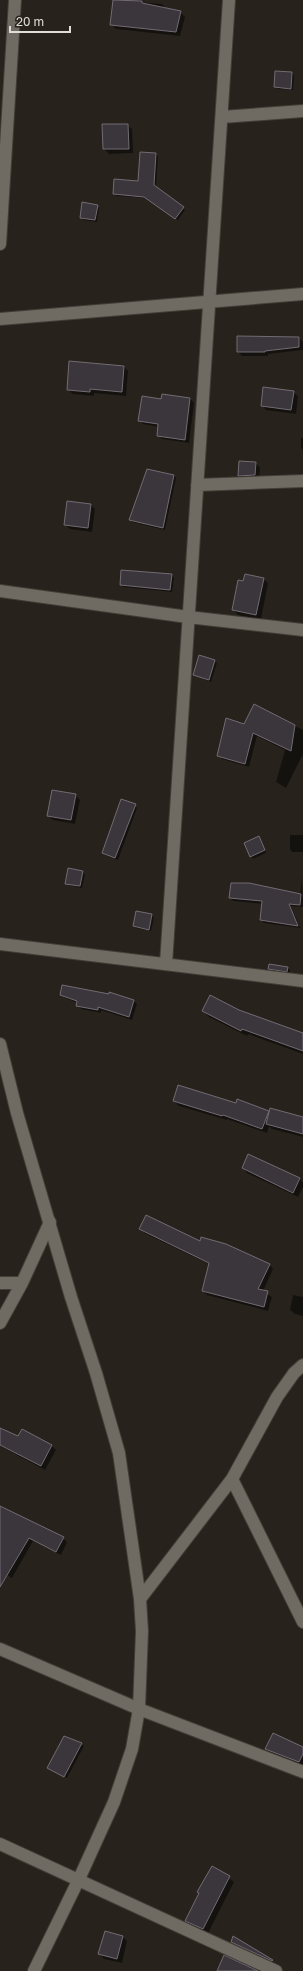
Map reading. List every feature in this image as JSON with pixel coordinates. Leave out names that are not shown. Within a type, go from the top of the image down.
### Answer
[{"type":"street","points":[[0,244],[15,0]]},
{"type":"street","points":[[166,964],[229,0]]},
{"type":"street","points":[[222,117],[303,111]]},
{"type":"street","points":[[0,318],[210,300],[303,294]]},
{"type":"street","points":[[197,485],[303,481]]},
{"type":"street","points":[[0,591],[188,617],[303,630]]},
{"type":"street","points":[[0,944],[303,981]]},
{"type":"street","points":[[0,1044],[17,1113],[119,1453],[140,1599],[142,1631],[139,1709],[130,1755],[114,1802],[80,1879],[34,1971]]},
{"type":"street","points":[[0,1323],[22,1282],[50,1222]]},
{"type":"street","points":[[0,1283],[22,1282]]},
{"type":"street","points":[[140,1599],[232,1479],[276,1397],[294,1373],[303,1365]]},
{"type":"street","points":[[232,1479],[303,1622]]},
{"type":"street","points":[[0,1649],[139,1709],[303,1772]]},
{"type":"street","points":[[0,1844],[80,1879],[276,1971]]},
{"type":"building","points":[[113,0],[142,1],[142,3],[181,11],[176,32],[110,25]]},
{"type":"building","points":[[275,71],[292,72],[291,89],[274,87]]},
{"type":"building","points":[[102,124],[128,124],[129,149],[103,149]]},
{"type":"building","points":[[140,152],[156,153],[154,185],[184,207],[175,219],[144,197],[113,194],[114,179],[138,181]]},
{"type":"building","points":[[82,202],[98,205],[95,220],[80,218]]},
{"type":"building","points":[[237,336],[299,337],[299,347],[265,352],[237,352]]},
{"type":"building","points":[[69,361],[124,366],[122,392],[90,389],[90,392],[67,390]]},
{"type":"building","points":[[263,387],[294,391],[291,410],[261,406]]},
{"type":"building","points":[[162,394],[190,398],[185,440],[157,436],[158,424],[138,421],[142,396],[161,399]]},
{"type":"building","points":[[239,461],[256,462],[255,475],[238,476]]},
{"type":"building","points":[[147,469],[174,475],[163,528],[129,520]]},
{"type":"building","points":[[67,501],[91,504],[88,528],[64,525]]},
{"type":"building","points":[[121,570],[172,574],[170,590],[120,585]]},
{"type":"building","points":[[245,574],[264,578],[256,615],[232,610],[238,580],[243,581]]},
{"type":"building","points":[[199,655],[215,660],[209,680],[193,675]]},
{"type":"building","points":[[254,704],[295,725],[291,751],[253,733],[245,764],[217,756],[226,718],[244,724]]},
{"type":"building","points":[[52,790],[76,794],[71,820],[47,816]]},
{"type":"building","points":[[121,799],[136,804],[115,858],[102,853]]},
{"type":"building","points":[[259,836],[265,850],[250,857],[244,843]]},
{"type":"building","points":[[68,868],[83,871],[80,886],[65,884]]},
{"type":"building","points":[[231,883],[249,883],[301,894],[300,905],[289,904],[298,926],[260,920],[262,901],[229,898]]},
{"type":"building","points":[[136,911],[152,914],[149,930],[133,926]]},
{"type":"building","points":[[269,964],[288,967],[287,972],[268,969]]},
{"type":"building","points":[[62,985],[109,994],[109,992],[134,1000],[129,1017],[98,1007],[98,1010],[76,1006],[77,1001],[60,995]]},
{"type":"building","points":[[210,995],[239,1010],[303,1033],[303,1051],[242,1029],[241,1031],[202,1011]]},
{"type":"building","points":[[178,1085],[236,1103],[237,1099],[269,1111],[262,1129],[223,1115],[222,1116],[173,1101]]},
{"type":"building","points":[[270,1108],[303,1117],[303,1134],[266,1124]]},
{"type":"building","points":[[248,1154],[300,1178],[293,1193],[242,1168]]},
{"type":"building","points":[[146,1215],[200,1241],[201,1237],[226,1244],[270,1264],[258,1289],[268,1291],[264,1307],[202,1291],[209,1263],[139,1229]]},
{"type":"building","points":[[0,1428],[18,1436],[22,1429],[52,1445],[41,1466],[0,1445]]},
{"type":"building","points":[[0,1506],[64,1537],[56,1552],[29,1538],[0,1587]]},
{"type":"building","points":[[273,1733],[303,1747],[303,1754],[299,1762],[265,1749]]},
{"type":"building","points":[[64,1736],[82,1743],[64,1777],[47,1768]]},
{"type":"building","points":[[212,1866],[230,1876],[203,1929],[185,1921],[199,1893],[197,1892]]},
{"type":"building","points":[[105,1931],[123,1936],[117,1959],[98,1954]]},
{"type":"building","points":[[233,1936],[273,1960],[272,1961],[231,1942]]},
{"type":"building","points":[[224,1955],[258,1971],[217,1971]]}]
